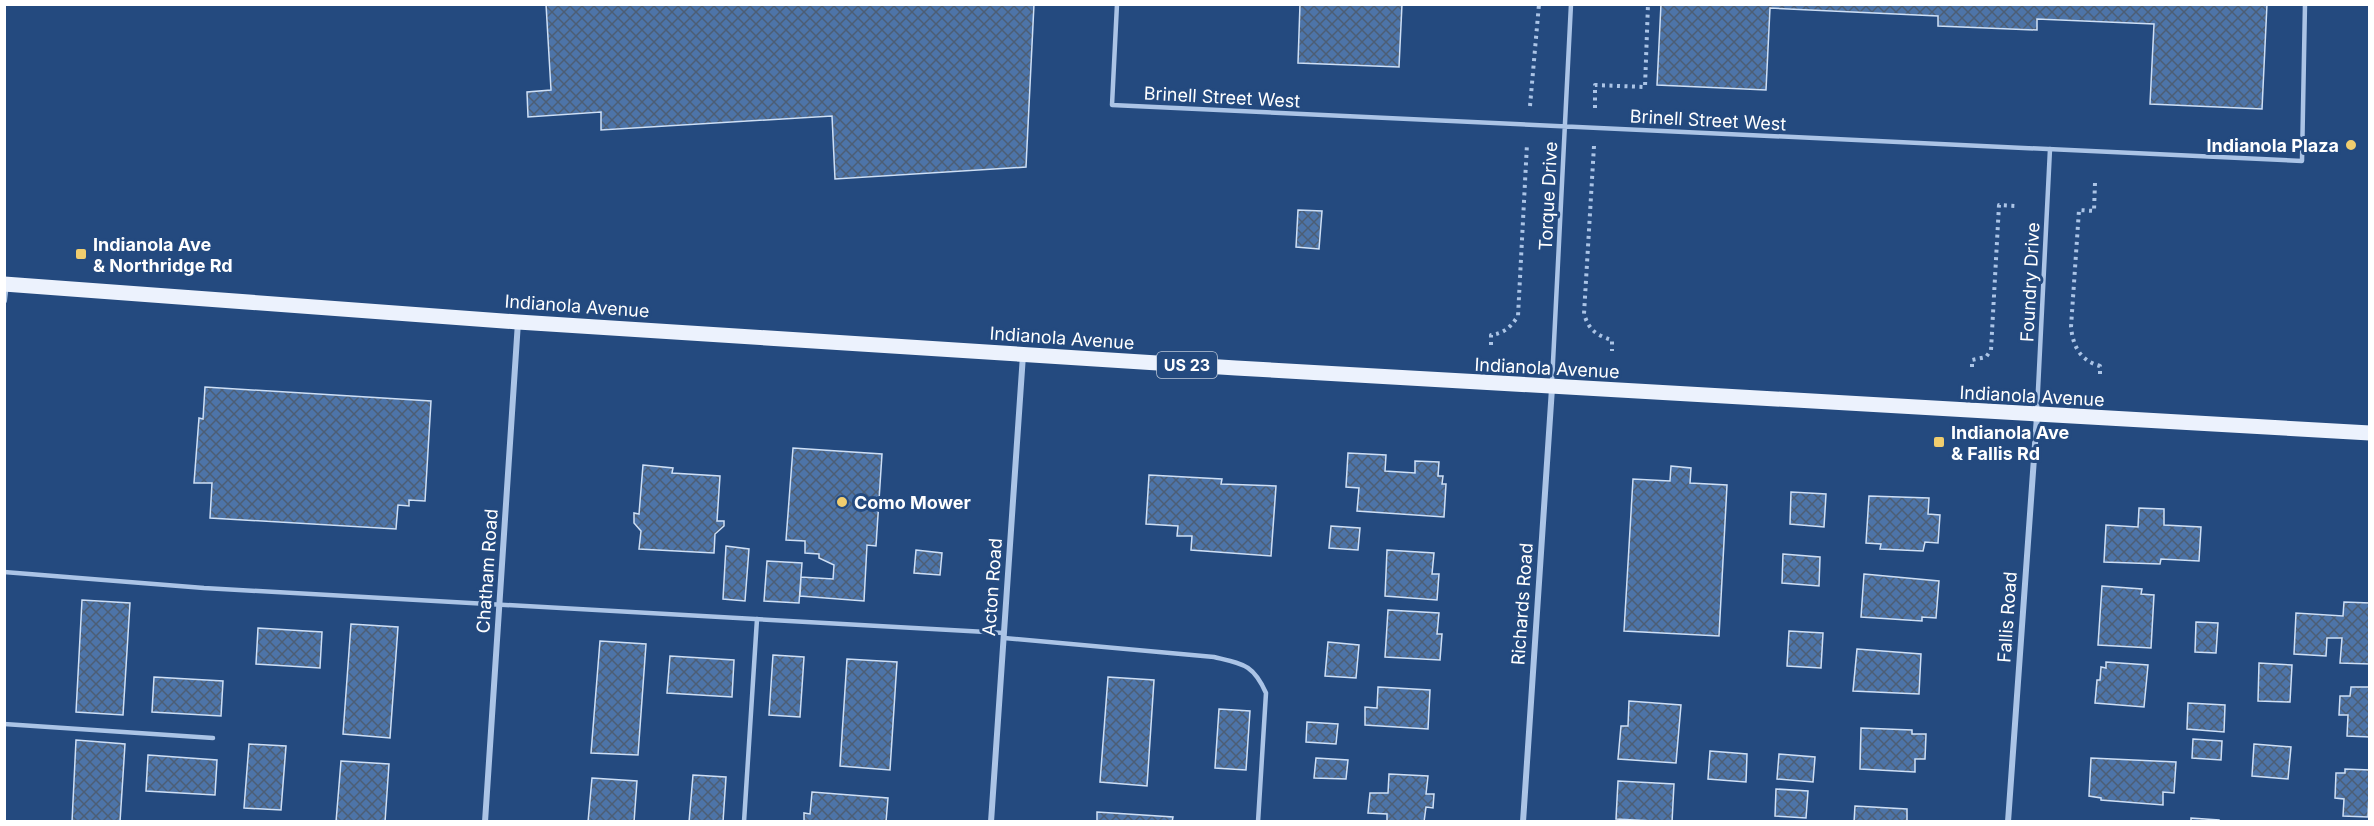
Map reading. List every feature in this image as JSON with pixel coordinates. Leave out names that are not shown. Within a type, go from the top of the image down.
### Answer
[{"type":"main road","name":"Indianola Avenue","points":[[5,284],[518,322],[1023,355],[1552,388],[2370,434]]},
{"type":"street","points":[[4,302],[5,284]]},
{"type":"street","name":"Chatham Road","points":[[485,822],[518,322]]},
{"type":"street","name":"Acton Road","points":[[991,822],[1023,355]]},
{"type":"street","name":"Richards Road","points":[[1523,822],[1552,388]]},
{"type":"street","name":"Fallis Road","points":[[2008,822],[2037,416]]},
{"type":"lane","name":"Brinell Street West","points":[[1117,4],[1112,105],[2302,161],[2305,4]]},
{"type":"lane","name":"Torque Drive","points":[[1552,388],[1571,4]]},
{"type":"lane","name":"Foundry Drive","points":[[2037,416],[2050,149]]},
{"type":"lane","points":[[4,572],[204,588],[1004,635],[1214,657],[1244,664],[1258,674],[1266,693],[1258,822]]},
{"type":"lane","points":[[744,822],[757,619]]},
{"type":"lane","points":[[4,724],[213,738]]},
{"type":"path","points":[[1491,345],[1491,335],[1501,333],[1511,327],[1518,316],[1528,126],[1539,4]]},
{"type":"path","points":[[1612,351],[1612,340],[1599,336],[1588,328],[1584,314],[1595,86],[1646,87],[1648,4]]},
{"type":"path","points":[[2095,183],[2094,211],[2079,210],[2072,327],[2073,340],[2079,354],[2089,363],[2100,366],[2100,374]]},
{"type":"path","points":[[1972,367],[1972,360],[1986,357],[1991,350],[1999,206],[2016,206]]},
{"type":"building","points":[[546,4],[1034,4],[1026,167],[835,179],[832,116],[601,130],[601,112],[528,117],[527,92],[551,90]]},
{"type":"building","points":[[1300,4],[1402,4],[1399,67],[1298,63]]},
{"type":"building","points":[[1661,4],[2267,4],[2262,109],[2150,104],[2154,24],[2037,19],[2037,30],[1938,26],[1938,16],[1770,8],[1766,90],[1657,85]]},
{"type":"building","points":[[1298,210],[1322,211],[1319,249],[1296,247]]},
{"type":"building","points":[[205,387],[431,401],[425,501],[409,500],[409,506],[398,505],[396,529],[210,518],[212,483],[194,483],[199,418],[203,419]]},
{"type":"building","points":[[793,448],[882,454],[876,546],[867,545],[864,601],[800,596],[801,577],[833,579],[834,565],[819,558],[819,554],[805,553],[805,541],[786,540]]},
{"type":"building","points":[[1348,453],[1386,455],[1385,471],[1415,473],[1415,461],[1439,462],[1438,476],[1443,476],[1442,484],[1446,484],[1444,517],[1357,511],[1359,488],[1346,487]]},
{"type":"building","points":[[643,465],[673,468],[672,473],[720,476],[717,521],[724,521],[724,526],[715,534],[714,553],[639,549],[641,531],[634,523],[634,513],[639,514]]},
{"type":"building","points":[[1671,466],[1691,468],[1690,483],[1727,485],[1719,636],[1624,631],[1633,479],[1670,481]]},
{"type":"building","points":[[1149,475],[1222,479],[1221,484],[1276,486],[1271,556],[1191,550],[1192,536],[1177,536],[1178,526],[1146,524]]},
{"type":"building","points":[[1791,492],[1826,494],[1824,527],[1790,524]]},
{"type":"building","points":[[1869,496],[1929,498],[1928,514],[1940,515],[1938,543],[1925,542],[1923,551],[1880,549],[1881,544],[1866,543]]},
{"type":"building","points":[[2139,508],[2164,509],[2164,525],[2201,527],[2199,561],[2161,559],[2160,564],[2104,562],[2106,525],[2138,527]]},
{"type":"building","points":[[1331,526],[1360,528],[1358,550],[1329,548]]},
{"type":"building","points":[[726,546],[749,549],[745,601],[723,599]]},
{"type":"building","points":[[916,550],[942,553],[940,575],[914,573]]},
{"type":"building","points":[[1387,550],[1434,553],[1432,574],[1439,574],[1437,600],[1385,596]]},
{"type":"building","points":[[1783,554],[1820,557],[1819,586],[1782,583]]},
{"type":"building","points":[[767,561],[802,563],[799,603],[764,601]]},
{"type":"building","points":[[1864,574],[1939,581],[1936,618],[1922,617],[1922,621],[1861,617]]},
{"type":"building","points":[[2102,586],[2142,589],[2141,594],[2154,595],[2151,648],[2098,645]]},
{"type":"building","points":[[82,600],[130,603],[123,715],[76,712]]},
{"type":"building","points":[[2344,602],[2370,603],[2370,664],[2340,663],[2342,638],[2327,638],[2326,656],[2294,654],[2296,613],[2343,616]]},
{"type":"building","points":[[1388,610],[1439,613],[1437,634],[1442,634],[1440,660],[1385,657]]},
{"type":"building","points":[[2196,622],[2218,623],[2216,653],[2195,652]]},
{"type":"building","points":[[351,624],[398,627],[390,738],[343,734]]},
{"type":"building","points":[[258,628],[322,632],[320,668],[256,664]]},
{"type":"building","points":[[1789,631],[1823,633],[1821,668],[1787,666]]},
{"type":"building","points":[[600,641],[646,644],[638,755],[591,753]]},
{"type":"building","points":[[1328,642],[1359,645],[1356,678],[1325,676]]},
{"type":"building","points":[[1857,649],[1921,654],[1919,694],[1853,691]]},
{"type":"building","points":[[773,655],[804,657],[800,717],[769,715]]},
{"type":"building","points":[[670,656],[734,660],[732,697],[667,693]]},
{"type":"building","points":[[847,659],[897,662],[890,770],[840,766]]},
{"type":"building","points":[[2106,662],[2148,665],[2144,707],[2095,703],[2097,680],[2100,680],[2101,667],[2106,668]]},
{"type":"building","points":[[2259,663],[2292,665],[2290,702],[2258,701]]},
{"type":"building","points":[[154,677],[223,681],[221,716],[152,712]]},
{"type":"building","points":[[1108,677],[1154,680],[1147,786],[1100,782]]},
{"type":"building","points":[[1378,687],[1430,690],[1428,729],[1365,725],[1365,707],[1377,708]]},
{"type":"building","points":[[2351,687],[2370,687],[2370,737],[2347,736],[2348,715],[2339,715],[2340,696],[2350,696]]},
{"type":"building","points":[[1629,701],[1681,705],[1676,763],[1618,759],[1621,726],[1628,726]]},
{"type":"building","points":[[2188,703],[2225,705],[2224,732],[2187,729]]},
{"type":"building","points":[[1219,709],[1250,711],[1246,770],[1215,768]]},
{"type":"building","points":[[1307,722],[1338,724],[1336,744],[1306,742]]},
{"type":"building","points":[[1861,728],[1912,730],[1912,734],[1926,734],[1925,759],[1915,759],[1915,772],[1860,769]]},
{"type":"building","points":[[2193,739],[2222,741],[2221,760],[2192,758]]},
{"type":"building","points":[[76,740],[125,744],[120,822],[72,822]]},
{"type":"building","points":[[249,744],[286,746],[281,810],[244,808]]},
{"type":"building","points":[[2254,744],[2291,747],[2288,779],[2252,776]]},
{"type":"building","points":[[1710,751],[1747,754],[1746,782],[1708,779]]},
{"type":"building","points":[[1779,754],[1815,757],[1813,782],[1777,779]]},
{"type":"building","points":[[148,755],[217,760],[215,795],[146,791]]},
{"type":"building","points":[[1316,758],[1348,760],[1346,779],[1314,778]]},
{"type":"building","points":[[2091,758],[2176,762],[2174,793],[2163,792],[2163,805],[2101,800],[2101,798],[2089,796]]},
{"type":"building","points":[[341,761],[389,764],[385,822],[336,822]]},
{"type":"building","points":[[2345,769],[2370,770],[2368,817],[2343,816],[2344,799],[2335,798],[2336,773],[2345,773]]},
{"type":"building","points":[[1389,774],[1428,776],[1426,794],[1434,794],[1433,808],[1426,807],[1424,822],[1387,822],[1387,814],[1368,813],[1370,793],[1388,793]]},
{"type":"building","points":[[693,775],[726,777],[723,822],[689,822]]},
{"type":"building","points":[[592,778],[637,781],[634,822],[588,822]]},
{"type":"building","points":[[1618,781],[1674,784],[1672,822],[1616,819]]},
{"type":"building","points":[[1776,789],[1808,791],[1806,818],[1775,816]]},
{"type":"building","points":[[812,792],[888,798],[886,822],[804,822],[804,813],[810,814]]},
{"type":"building","points":[[1855,806],[1907,809],[1907,822],[1854,822]]},
{"type":"building","points":[[1097,812],[1173,817],[1172,822],[1097,822]]},
{"type":"building","points":[[2191,818],[2219,820],[2219,822],[2191,822]]},
{"type":"place","name":"Indianola Plaza","points":[[2351,145]]},
{"type":"place","name":"Indianola Ave & Northridge Rd","points":[[81,254]]},
{"type":"place","name":"Indianola Ave & Fallis Rd","points":[[1939,442]]},
{"type":"place","name":"Como Mower","points":[[842,502]]}]
